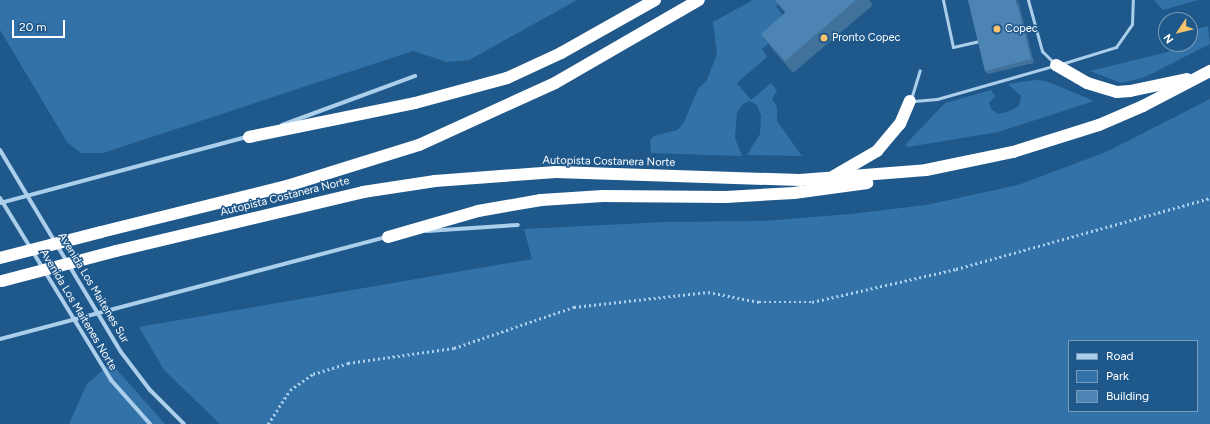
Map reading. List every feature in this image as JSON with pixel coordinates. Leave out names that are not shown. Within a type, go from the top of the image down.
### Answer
[{"type":"highway","points":[[249,137],[415,103],[507,78],[561,53],[655,0]]},
{"type":"highway","name":"Autopista Costanera Norte","points":[[0,258],[287,186],[419,145],[555,83],[699,0]]},
{"type":"highway","points":[[1056,65],[1087,83],[1117,92],[1198,78]]},
{"type":"highway","name":"Autopista Costanera Norte","points":[[1,281],[116,251],[356,193],[435,181],[556,172],[825,180],[926,170],[1014,152],[1059,139],[1127,114],[1210,71]]},
{"type":"highway","points":[[825,180],[851,168],[877,151],[900,124],[910,101]]},
{"type":"highway","points":[[388,237],[478,211],[541,200],[603,196],[726,197],[794,193],[875,182],[926,170]]},
{"type":"street","points":[[1,201],[249,137],[415,76]]},
{"type":"street","name":"Avenida Los Maitenes Sur","points":[[0,150],[97,313],[135,373],[184,424]]},
{"type":"street","name":"Avenida Los Maitenes Norte","points":[[1,201],[111,380],[150,424]]},
{"type":"street","points":[[0,339],[388,237],[471,226],[518,225]]},
{"type":"lane","points":[[943,0],[953,47],[979,40]]},
{"type":"lane","points":[[1028,0],[1034,27],[1042,51],[1056,65]]},
{"type":"lane","points":[[920,70],[910,101],[937,99],[1098,54],[1116,47],[1132,24],[1133,0]]},
{"type":"lane","points":[[1025,29],[1034,27]]},
{"type":"path","points":[[268,424],[290,390],[313,374],[348,363],[454,348],[574,307],[708,292],[759,302],[812,302],[956,269],[1210,198]]},
{"type":"green space","points":[[0,0],[577,0],[469,60],[447,62],[413,51],[103,153],[81,153],[67,142],[0,30]]},
{"type":"green space","points":[[753,0],[782,0],[776,6],[790,25],[762,49],[767,57],[737,83],[751,100],[771,83],[777,91],[772,99],[777,107],[777,121],[802,156],[747,155],[760,134],[761,115],[757,105],[749,101],[742,105],[737,113],[735,138],[742,156],[651,153],[650,141],[654,136],[677,130],[683,124],[698,89],[707,80],[717,54],[713,22]]},
{"type":"green space","points":[[1154,0],[1198,0],[1163,10]]},
{"type":"green space","points":[[1208,26],[1210,44],[1198,50],[1198,29]]},
{"type":"green space","points":[[1168,52],[1194,52],[1145,77],[1121,83],[1090,71]]},
{"type":"green space","points":[[1035,80],[1046,81],[1094,101],[998,132],[908,147],[905,145],[945,103],[991,90],[995,96],[989,103],[991,109],[998,114],[1007,112],[1019,106],[1021,96],[1008,84]]},
{"type":"green space","points":[[1210,99],[1210,424],[220,424],[164,370],[139,327],[532,259],[524,229],[665,222],[764,221],[850,214],[926,205],[1018,185],[1106,152]]},
{"type":"green space","points":[[111,363],[165,424],[69,424],[87,384]]},
{"type":"building","points":[[775,0],[856,0],[785,61],[761,34],[786,12]]},
{"type":"building","points":[[968,0],[1016,0],[1031,59],[985,71]]},
{"type":"place","name":"Copec","points":[[997,29]]},
{"type":"place","name":"Pronto Copec","points":[[824,38]]}]
